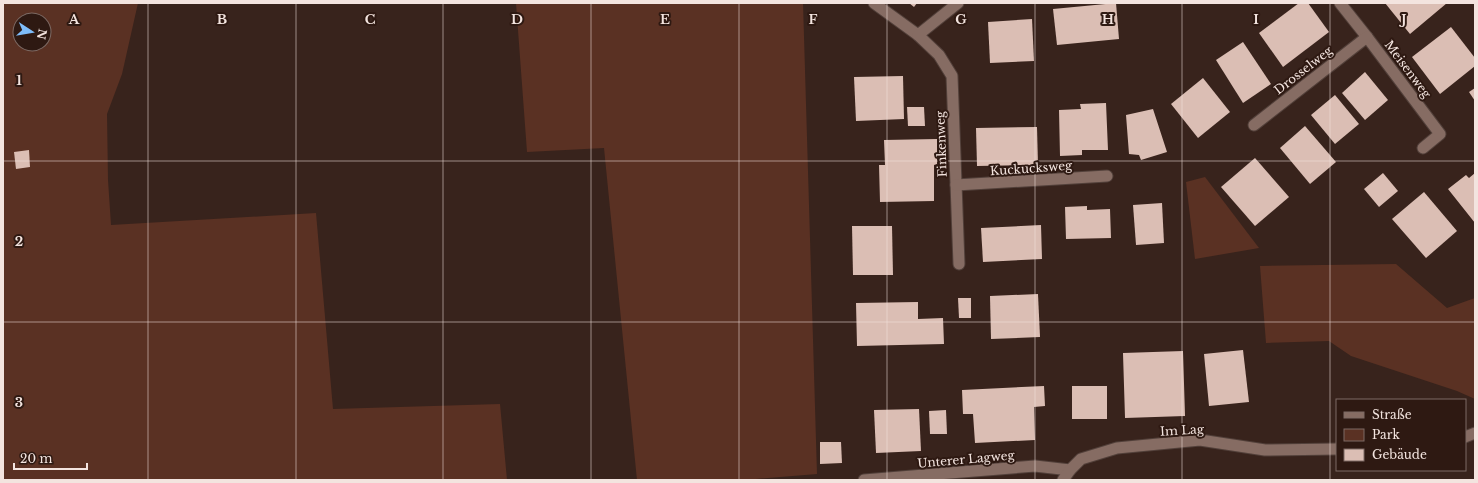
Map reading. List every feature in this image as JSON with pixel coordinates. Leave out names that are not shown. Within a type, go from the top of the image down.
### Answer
[{"type":"street","name":"Finkenweg","points":[[874,3],[918,35],[939,55],[952,76],[959,264]]},
{"type":"street","points":[[918,35],[958,3]]},
{"type":"street","name":"Meisenweg","points":[[1340,3],[1367,36],[1440,134],[1423,148]]},
{"type":"street","name":"Drosselweg","points":[[1254,125],[1367,36]]},
{"type":"street","name":"Kuckucksweg","points":[[956,185],[1107,176]]},
{"type":"street","name":"Im Lag","points":[[1063,480],[1081,459],[1117,448],[1200,440],[1265,450],[1336,449]]},
{"type":"street","name":"Unterer Lagweg","points":[[864,480],[1035,466],[1070,470]]},
{"type":"green space","points":[[3,3],[138,3],[122,74],[107,114],[108,180],[111,225],[316,213],[333,409],[500,404],[507,480],[3,480]]},
{"type":"green space","points":[[516,3],[803,3],[817,474],[744,480],[637,480],[604,148],[527,152]]},
{"type":"green space","points":[[1205,177],[1259,248],[1195,259],[1186,182]]},
{"type":"green space","points":[[1396,264],[1447,308],[1475,298],[1475,399],[1457,391],[1351,356],[1329,341],[1266,343],[1260,266]]},
{"type":"building","points":[[909,3],[917,3],[914,7]]},
{"type":"building","points":[[1116,3],[1119,39],[1057,45],[1053,9]]},
{"type":"building","points":[[1299,3],[1308,3],[1329,32],[1283,67],[1259,33]]},
{"type":"building","points":[[1385,3],[1447,3],[1410,34]]},
{"type":"building","points":[[1032,19],[1034,61],[990,63],[988,22]]},
{"type":"building","points":[[1451,27],[1475,58],[1475,66],[1440,94],[1412,57]]},
{"type":"building","points":[[1243,42],[1271,84],[1243,103],[1216,60]]},
{"type":"building","points":[[1365,72],[1388,100],[1365,120],[1342,93]]},
{"type":"building","points":[[903,76],[904,119],[856,121],[854,77]]},
{"type":"building","points":[[1203,78],[1230,112],[1198,138],[1171,104]]},
{"type":"building","points":[[1475,88],[1475,101],[1469,92]]},
{"type":"building","points":[[1335,95],[1359,124],[1335,144],[1311,115]]},
{"type":"building","points":[[1106,103],[1108,150],[1082,150],[1082,155],[1060,156],[1059,110],[1081,109],[1080,104]]},
{"type":"building","points":[[907,107],[924,107],[925,126],[908,126]]},
{"type":"building","points":[[1153,109],[1167,152],[1141,160],[1139,155],[1129,154],[1126,115]]},
{"type":"building","points":[[1305,126],[1336,162],[1310,184],[1280,148]]},
{"type":"building","points":[[1037,127],[1038,165],[977,166],[976,128]]},
{"type":"building","points":[[937,139],[937,164],[934,165],[934,201],[880,202],[879,165],[885,165],[884,140]]},
{"type":"building","points":[[29,150],[30,167],[16,169],[14,152]]},
{"type":"building","points":[[1255,158],[1289,197],[1255,226],[1221,187]]},
{"type":"building","points":[[1383,173],[1398,191],[1379,207],[1364,189]]},
{"type":"building","points":[[1475,173],[1475,223],[1448,189],[1466,175],[1469,178]]},
{"type":"building","points":[[1424,192],[1457,231],[1426,258],[1392,219]]},
{"type":"building","points":[[1162,203],[1164,243],[1136,245],[1133,205]]},
{"type":"building","points":[[1087,206],[1087,210],[1110,209],[1111,238],[1066,239],[1065,207]]},
{"type":"building","points":[[1041,225],[1042,259],[983,262],[981,228]]},
{"type":"building","points":[[852,226],[892,226],[893,275],[853,275]]},
{"type":"building","points":[[1038,294],[1040,337],[991,339],[990,296]]},
{"type":"building","points":[[958,298],[971,298],[971,318],[959,318]]},
{"type":"building","points":[[918,302],[918,319],[943,318],[944,344],[857,346],[856,303]]},
{"type":"building","points":[[1243,350],[1249,402],[1209,406],[1204,354]]},
{"type":"building","points":[[1183,351],[1185,416],[1125,418],[1123,353]]},
{"type":"building","points":[[1044,386],[1045,406],[1034,407],[1035,440],[975,443],[973,414],[963,414],[962,390]]},
{"type":"building","points":[[1072,386],[1107,386],[1107,419],[1072,419]]},
{"type":"building","points":[[919,409],[921,451],[876,453],[874,410]]},
{"type":"building","points":[[946,410],[947,434],[930,434],[929,411]]},
{"type":"building","points":[[820,442],[841,442],[842,463],[820,464]]}]
